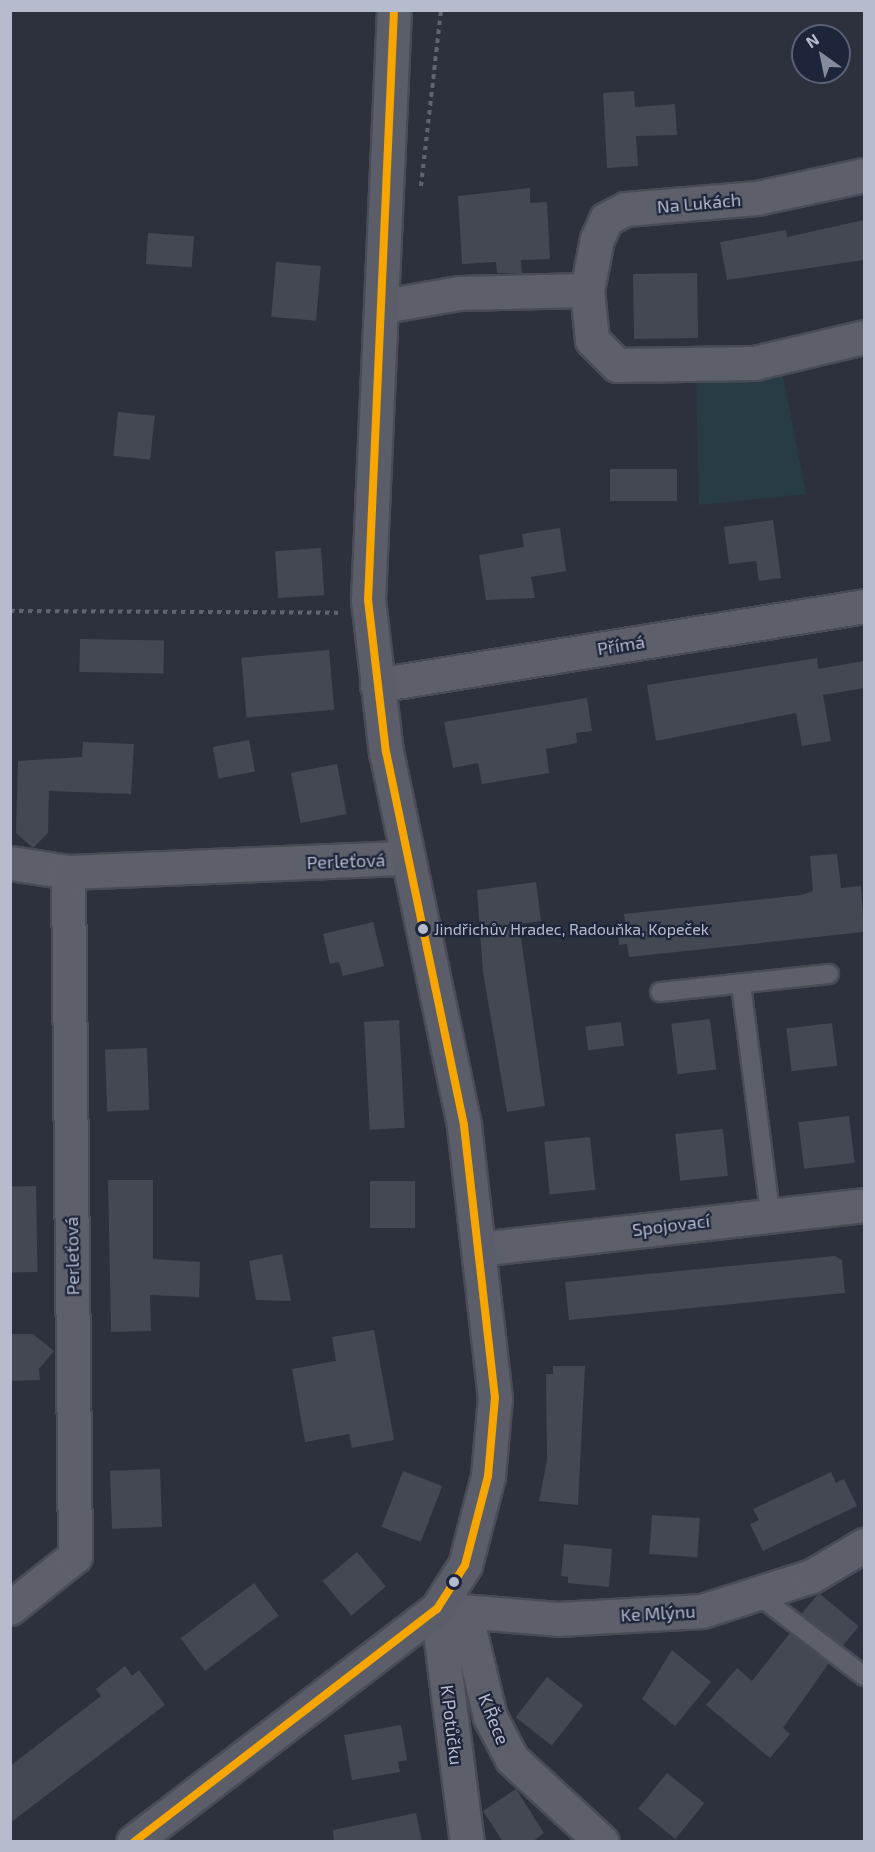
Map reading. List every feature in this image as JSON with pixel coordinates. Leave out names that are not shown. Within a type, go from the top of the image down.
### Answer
[{"type":"street","points":[[134,1842],[437,1609],[465,1565],[488,1476],[495,1398],[464,1125],[408,858],[377,685],[369,613],[369,494],[384,306],[394,10]]},
{"type":"street","name":"Na Lukách","points":[[864,175],[757,198],[625,209],[606,219],[601,229],[587,290],[592,340],[617,365],[754,363],[864,337]]},
{"type":"street","points":[[384,306],[459,293],[587,290]]},
{"type":"street","name":"Přímá","points":[[377,685],[864,606]]},
{"type":"street","name":"Perleťová","points":[[10,863],[68,872],[408,858]]},
{"type":"street","name":"Perleťová","points":[[10,1608],[75,1556],[68,872]]},
{"type":"street","name":"Spojovací","points":[[478,1249],[770,1212],[864,1205]]},
{"type":"street","name":"Ke Mlýnu","points":[[437,1609],[558,1619],[702,1611],[761,1597],[812,1576],[864,1545]]},
{"type":"street","name":"K Potůčku","points":[[437,1609],[467,1842]]},
{"type":"street","name":"K Řece","points":[[437,1609],[471,1637],[490,1717],[512,1759],[602,1842]]},
{"type":"lane","points":[[660,992],[829,974]]},
{"type":"lane","points":[[741,985],[770,1212]]},
{"type":"lane","points":[[761,1597],[864,1676]]},
{"type":"path","points":[[420,194],[441,10]]},
{"type":"path","points":[[10,611],[369,613]]},
{"type":"shaded area","points":[[782,370],[806,494],[699,505],[696,382]]},
{"type":"building","points":[[634,91],[635,107],[675,104],[677,135],[636,136],[638,166],[607,168],[603,93]]},
{"type":"building","points":[[530,188],[530,203],[547,202],[550,259],[521,260],[522,273],[497,273],[496,262],[462,264],[458,196]]},
{"type":"building","points":[[864,220],[864,260],[727,280],[720,242],[786,230],[787,237]]},
{"type":"building","points":[[148,233],[194,236],[192,267],[146,264]]},
{"type":"building","points":[[276,262],[321,266],[316,321],[271,317]]},
{"type":"building","points":[[697,273],[698,338],[634,339],[633,274]]},
{"type":"building","points":[[118,412],[155,416],[150,460],[113,456]]},
{"type":"building","points":[[610,469],[677,469],[677,501],[610,501]]},
{"type":"building","points":[[773,520],[781,578],[759,581],[756,561],[729,564],[724,527]]},
{"type":"building","points":[[560,528],[566,571],[531,577],[535,598],[486,600],[479,555],[524,547],[522,534]]},
{"type":"building","points":[[321,548],[324,595],[278,598],[275,551]]},
{"type":"building","points":[[80,639],[164,640],[163,673],[79,672]]},
{"type":"building","points":[[329,650],[334,710],[247,717],[241,658]]},
{"type":"building","points":[[817,658],[818,669],[864,661],[864,688],[823,695],[831,741],[802,746],[796,713],[656,741],[647,685]]},
{"type":"building","points":[[587,698],[592,731],[576,733],[577,743],[546,749],[549,773],[482,784],[478,763],[453,768],[444,722]]},
{"type":"building","points":[[249,740],[255,771],[219,778],[213,747]]},
{"type":"building","points":[[83,742],[134,744],[131,794],[49,791],[48,833],[33,848],[16,833],[18,761],[82,757]]},
{"type":"building","points":[[337,764],[347,814],[301,823],[291,773]]},
{"type":"building","points":[[837,854],[841,888],[861,886],[864,932],[629,957],[627,944],[619,945],[617,921],[625,921],[624,914],[801,895],[813,891],[810,856]]},
{"type":"building","points":[[536,882],[541,921],[519,924],[545,1106],[507,1112],[483,972],[477,890]]},
{"type":"building","points":[[373,922],[384,966],[343,976],[339,962],[330,964],[323,934]]},
{"type":"building","points":[[710,1019],[716,1070],[678,1074],[671,1024]]},
{"type":"building","points":[[399,1020],[405,1128],[370,1130],[364,1022]]},
{"type":"building","points":[[621,1022],[624,1046],[588,1050],[585,1026]]},
{"type":"building","points":[[832,1023],[837,1066],[792,1071],[786,1029]]},
{"type":"building","points":[[147,1048],[149,1110],[107,1111],[105,1049]]},
{"type":"building","points":[[849,1116],[855,1163],[804,1169],[798,1122]]},
{"type":"building","points":[[723,1129],[728,1176],[680,1181],[675,1134]]},
{"type":"building","points":[[590,1137],[596,1190],[550,1195],[544,1142]]},
{"type":"building","points":[[108,1180],[153,1180],[153,1259],[200,1262],[199,1297],[150,1295],[151,1331],[111,1332]]},
{"type":"building","points":[[370,1181],[415,1181],[415,1228],[370,1228]]},
{"type":"building","points":[[10,1186],[36,1186],[38,1272],[12,1272]]},
{"type":"building","points":[[282,1254],[291,1301],[256,1300],[249,1261]]},
{"type":"building","points":[[835,1256],[842,1260],[845,1293],[569,1320],[565,1282]]},
{"type":"building","points":[[374,1330],[394,1440],[352,1448],[349,1434],[305,1442],[292,1369],[336,1361],[332,1337]]},
{"type":"building","points":[[10,1334],[33,1334],[54,1351],[39,1369],[40,1380],[10,1381]]},
{"type":"building","points":[[553,1366],[585,1366],[578,1505],[539,1501],[547,1460],[546,1374],[553,1374]]},
{"type":"building","points":[[160,1469],[162,1527],[112,1529],[110,1471]]},
{"type":"building","points":[[403,1471],[442,1486],[421,1542],[381,1527]]},
{"type":"building","points":[[831,1472],[836,1483],[844,1479],[857,1506],[763,1551],[750,1524],[759,1520],[753,1509]]},
{"type":"building","points":[[652,1515],[700,1518],[697,1557],[649,1554]]},
{"type":"building","points":[[564,1544],[612,1549],[609,1587],[568,1583],[568,1577],[561,1576]]},
{"type":"building","points":[[357,1552],[386,1586],[351,1615],[323,1581]]},
{"type":"building","points":[[254,1583],[279,1616],[205,1671],[181,1638]]},
{"type":"building","points":[[819,1593],[859,1626],[841,1648],[801,1614]]},
{"type":"building","points":[[790,1633],[829,1663],[783,1728],[790,1734],[770,1758],[706,1705],[737,1668],[752,1681]]},
{"type":"building","points":[[672,1650],[711,1682],[675,1726],[642,1699]]},
{"type":"building","points":[[125,1666],[132,1676],[139,1670],[165,1705],[10,1823],[10,1766],[101,1696],[96,1689]]},
{"type":"building","points":[[547,1677],[583,1705],[552,1746],[516,1717]]},
{"type":"building","points":[[401,1725],[407,1760],[398,1762],[400,1772],[352,1780],[344,1735]]},
{"type":"building","points":[[667,1773],[704,1803],[675,1839],[638,1809]]},
{"type":"building","points":[[516,1789],[544,1833],[532,1842],[503,1842],[483,1811]]},
{"type":"building","points":[[416,1813],[422,1842],[334,1842],[333,1830]]},
{"type":"transit line","points":[[134,1842],[437,1609],[465,1565],[488,1476],[495,1398],[464,1125],[386,753],[368,600],[394,10]]},
{"type":"place","name":"Jindřichův Hradec, Radouňka, Kopeček","points":[[423,929]]}]
